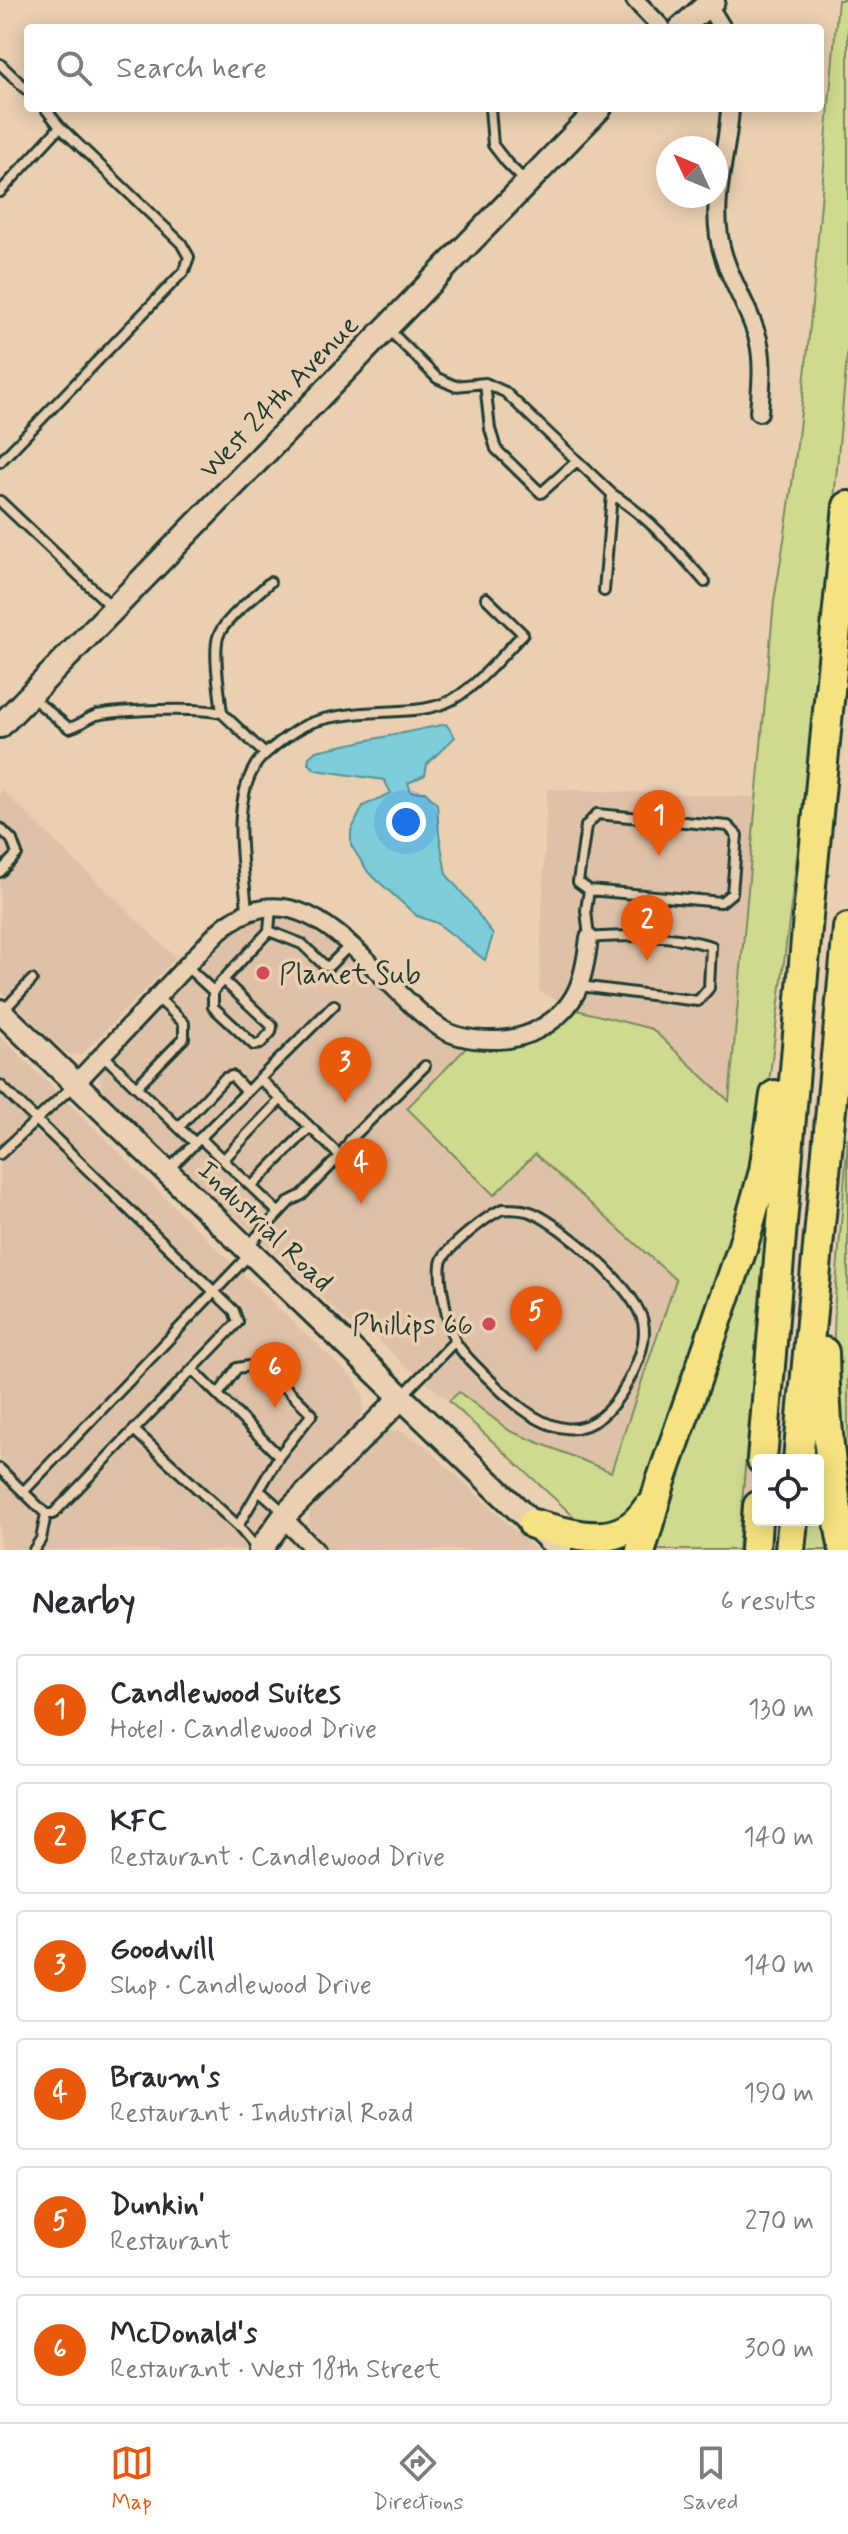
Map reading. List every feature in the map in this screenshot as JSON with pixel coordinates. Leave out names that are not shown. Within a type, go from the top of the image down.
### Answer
[{"type":"highway","points":[[763,1454],[808,916],[848,506]]},
{"type":"highway","points":[[641,1550],[660,1484],[742,1249],[764,1171],[793,969],[808,916]]},
{"type":"highway","points":[[799,1454],[848,928]]},
{"type":"highway","points":[[817,1260],[823,1306],[825,1407],[831,1485],[844,1550]]},
{"type":"highway","points":[[533,1524],[606,1542],[626,1537],[641,1522],[660,1484]]},
{"type":"highway","points":[[755,1550],[757,1526]]},
{"type":"highway","points":[[790,1550],[792,1526]]},
{"type":"street","points":[[635,0],[658,24]]},
{"type":"street","points":[[685,24],[710,2],[720,24]]},
{"type":"street","name":"West 24th Avenue","points":[[0,726],[596,112]]},
{"type":"street","points":[[730,112],[718,193],[717,224],[724,261],[758,339],[762,379],[759,412]]},
{"type":"street","points":[[75,1084],[219,931],[247,911],[271,908],[310,914],[350,945],[441,1029],[464,1038],[506,1040],[531,1034],[554,1022],[570,1005],[585,974],[589,938]]},
{"type":"street","name":"Industrial Road","points":[[1,1012],[560,1550]]},
{"type":"street","points":[[259,1550],[284,1516],[402,1397]]},
{"type":"street","points":[[284,1516],[315,1550]]},
{"type":"lane","points":[[0,64],[24,87]]},
{"type":"lane","points":[[0,462],[184,271],[189,257],[181,243],[48,112]]},
{"type":"lane","points":[[490,112],[493,145],[526,182]]},
{"type":"lane","points":[[0,192],[60,127]]},
{"type":"lane","points":[[386,327],[437,378],[455,386],[485,383],[505,392],[612,494],[666,538],[705,582]]},
{"type":"lane","points":[[485,383],[490,429],[496,449],[541,493],[577,461]]},
{"type":"lane","points":[[604,591],[612,494]]},
{"type":"lane","points":[[0,501],[114,609]]},
{"type":"lane","points":[[265,754],[222,713],[217,670],[218,637],[225,625],[270,582]]},
{"type":"lane","points":[[247,911],[241,840],[242,808],[255,765],[296,729],[314,719],[426,707],[445,703],[460,695],[523,634],[486,598]]},
{"type":"lane","points":[[29,696],[69,728],[77,727],[92,716],[117,712],[222,713]]},
{"type":"lane","points":[[597,814],[728,826],[737,835],[732,893],[721,902],[589,890],[578,882],[586,826],[597,814]]},
{"type":"lane","points":[[0,828],[12,840],[17,854],[0,872]]},
{"type":"lane","points":[[580,986],[698,1001],[709,988],[711,946],[690,939],[589,938],[586,910],[589,890]]},
{"type":"lane","points":[[223,980],[272,1026],[271,1032],[260,1044],[254,1045],[213,1007],[213,991],[223,980],[269,931],[271,908]]},
{"type":"lane","points":[[269,931],[302,944],[325,966],[329,966],[350,945]]},
{"type":"lane","points":[[186,966],[213,991]]},
{"type":"lane","points":[[1,1012],[32,980]]},
{"type":"lane","points":[[136,1087],[184,1038],[184,1023],[157,997]]},
{"type":"lane","points":[[167,1172],[334,1005]]},
{"type":"lane","points":[[102,1054],[179,1127],[223,1160],[279,1213]]},
{"type":"lane","points":[[24,1491],[214,1291],[290,1201],[302,1195],[340,1156],[351,1139],[425,1066]]},
{"type":"lane","points":[[179,1127],[225,1078],[232,1076],[246,1091]]},
{"type":"lane","points":[[260,1079],[340,1156]]},
{"type":"lane","points":[[0,1154],[75,1084]]},
{"type":"lane","points":[[0,1085],[214,1291],[234,1311],[238,1322],[53,1514],[46,1514],[0,1469]]},
{"type":"lane","points":[[223,1160],[281,1099]]},
{"type":"lane","points":[[252,1186],[310,1127]]},
{"type":"lane","points":[[503,1209],[529,1211],[565,1231],[631,1297],[643,1321],[643,1344],[634,1370],[613,1408],[595,1424],[565,1429],[525,1412],[484,1374],[455,1341],[439,1274],[442,1259],[489,1215],[503,1209]]},
{"type":"lane","points":[[402,1397],[455,1341]]},
{"type":"lane","points":[[218,1395],[237,1368],[262,1364],[312,1414],[279,1456],[238,1526]]},
{"type":"lane","points":[[193,1370],[279,1456]]},
{"type":"lane","points":[[135,1431],[238,1526],[259,1550]]},
{"type":"lane","points":[[259,1490],[284,1516]]},
{"type":"lane","points":[[34,1550],[41,1539],[46,1514]]},
{"type":"shaded area","points":[[0,788],[176,958],[81,1055],[68,1054],[60,1048],[0,990]]},
{"type":"shaded area","points":[[547,789],[757,797],[729,1102],[652,1029],[577,1011],[539,991]]},
{"type":"shaded area","points":[[257,915],[293,915],[325,932],[417,1020],[453,1044],[468,1046],[408,1108],[494,1194],[535,1154],[676,1280],[611,1472],[510,1431],[460,1392],[449,1401],[402,1363],[365,1327],[359,1332],[104,1094],[99,1078],[114,1052],[224,933]]},
{"type":"shaded area","points":[[0,1036],[354,1379],[363,1395],[363,1411],[357,1422],[281,1502],[259,1528],[246,1550],[0,1550]]},
{"type":"shaded area","points":[[399,1430],[424,1445],[536,1550],[325,1550],[317,1543],[309,1524],[310,1508],[315,1500],[371,1442],[389,1431]]},
{"type":"green space","points":[[838,0],[848,0],[848,346],[814,720],[763,1131],[734,1247],[635,1511],[630,1521],[582,1524],[449,1401],[459,1392],[510,1431],[611,1472],[676,1280],[535,1154],[494,1195],[407,1108],[468,1046],[500,1047],[525,1042],[548,1030],[573,1009],[652,1029],[729,1101],[774,601],[805,377]]},
{"type":"green space","points":[[848,1137],[848,1516],[833,1368],[835,1298]]},
{"type":"green space","points":[[757,1225],[766,1226],[738,1550],[646,1550]]},
{"type":"green space","points":[[816,1429],[821,1454],[814,1454]]},
{"type":"green space","points":[[824,1471],[839,1550],[805,1550],[807,1526],[824,1526]]},
{"type":"water","points":[[446,724],[455,737],[427,764],[425,775],[408,783],[411,792],[425,792],[437,804],[446,874],[493,935],[485,960],[437,923],[417,916],[368,872],[351,845],[351,831],[363,806],[391,793],[384,780],[316,770],[308,763],[309,757],[316,751]]},
{"type":"place","name":"Candlewood Suites","points":[[659,856]]},
{"type":"place","name":"KFC","points":[[647,961]]},
{"type":"place","name":"Planet Sub","points":[[263,973]]},
{"type":"place","name":"Goodwill","points":[[345,1103]]},
{"type":"place","name":"Braum's","points":[[361,1204]]},
{"type":"place","name":"Phillips 66","points":[[489,1324]]},
{"type":"place","name":"Dunkin'","points":[[536,1352]]},
{"type":"place","name":"McDonald's","points":[[275,1408]]}]
